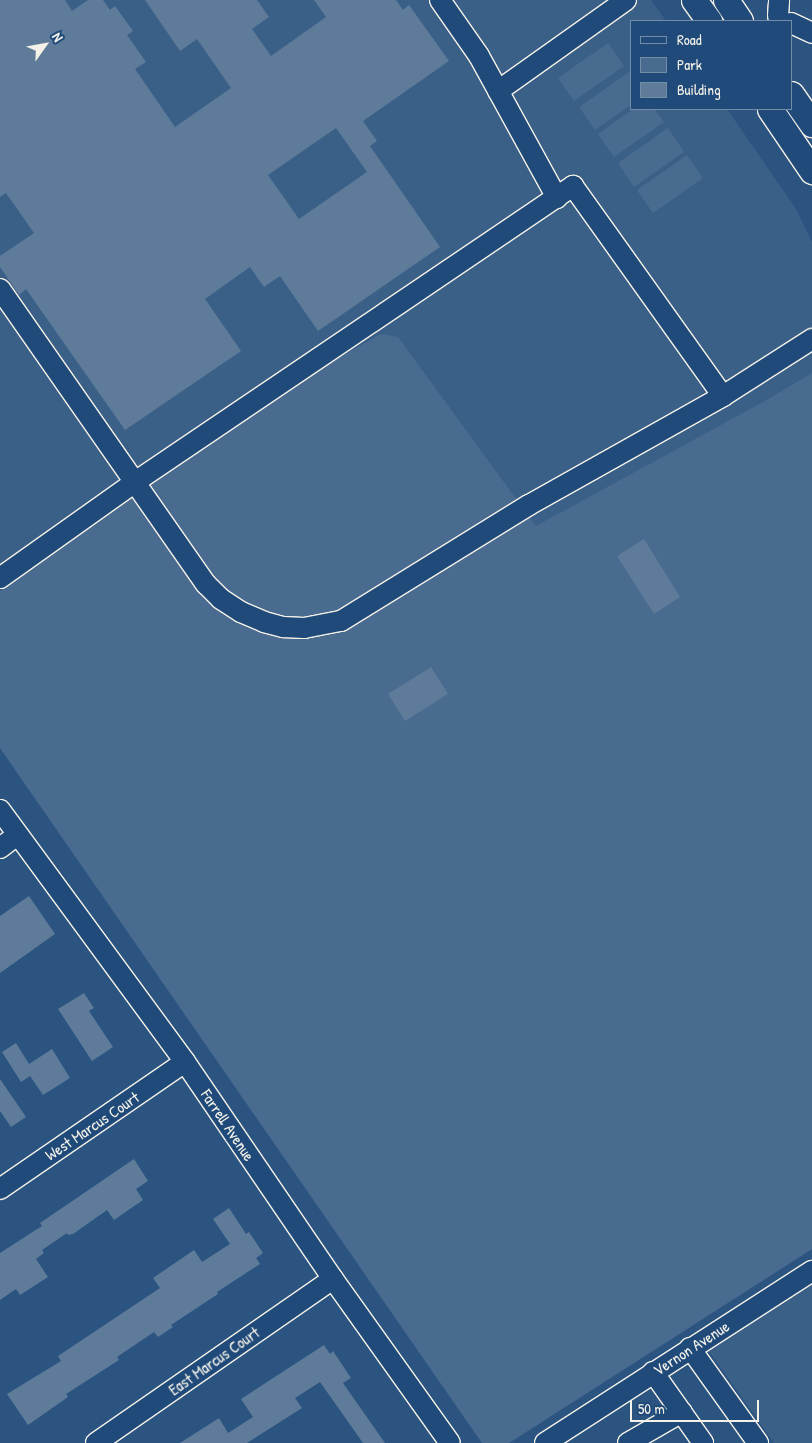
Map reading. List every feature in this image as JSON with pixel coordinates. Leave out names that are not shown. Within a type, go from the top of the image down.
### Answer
[{"type":"main road","points":[[694,0],[708,20]]},
{"type":"main road","points":[[726,0],[739,20]]},
{"type":"main road","points":[[792,95],[812,124]]},
{"type":"main road","points":[[771,110],[812,171]]},
{"type":"street","points":[[440,0],[479,56],[556,198]]},
{"type":"street","points":[[498,91],[626,0]]},
{"type":"street","points":[[792,22],[812,33]]},
{"type":"street","points":[[0,578],[135,482],[573,186],[722,396]]},
{"type":"street","points":[[0,289],[206,584],[221,599],[242,612],[264,622],[283,627],[324,626],[341,621],[528,505],[722,396],[812,339]]},
{"type":"street","name":"Farrell Avenue","points":[[0,810],[185,1062],[333,1279],[450,1443]]},
{"type":"street","points":[[0,848],[17,835]]},
{"type":"street","name":"West Marcus Court","points":[[0,1189],[185,1062]]},
{"type":"street","name":"Vernon Avenue","points":[[557,1440],[653,1372],[812,1272]]},
{"type":"street","name":"East Marcus Court","points":[[96,1443],[333,1279]]},
{"type":"street","points":[[690,1348],[758,1443]]},
{"type":"street","points":[[653,1372],[704,1443]]},
{"type":"street","points":[[628,1443],[682,1412]]},
{"type":"shaded area","points":[[0,0],[651,0],[665,20],[630,20],[630,110],[728,110],[796,209],[812,242],[812,1249],[509,1443],[482,1443],[0,748]]},
{"type":"shaded area","points":[[812,1282],[812,1443],[774,1443],[706,1347]]},
{"type":"green space","points":[[608,43],[624,66],[574,101],[558,78]]},
{"type":"green space","points":[[629,72],[630,106],[595,130],[579,107]]},
{"type":"green space","points":[[632,110],[655,110],[664,122],[614,157],[598,134]]},
{"type":"green space","points":[[668,128],[684,152],[634,187],[618,163]]},
{"type":"green space","points":[[687,155],[703,178],[653,213],[637,190]]},
{"type":"green space","points":[[381,334],[398,337],[536,526],[765,401],[812,373],[812,1249],[509,1443],[482,1443],[0,748],[0,591],[305,377]]},
{"type":"building","points":[[0,0],[65,0],[72,11],[88,0],[103,0],[110,10],[115,6],[133,31],[127,35],[146,62],[135,69],[175,127],[231,88],[197,39],[180,51],[145,0],[257,0],[269,17],[252,29],[271,56],[326,17],[314,0],[396,0],[403,10],[409,5],[449,61],[363,121],[377,141],[370,146],[440,247],[318,331],[280,276],[264,287],[250,267],[205,299],[241,351],[125,430],[26,289],[19,295],[0,267],[0,256],[34,233],[6,193],[0,197]],"holes":[[[336,128],[367,172],[299,219],[268,175]]]},
{"type":"building","points":[[644,539],[680,597],[654,614],[617,556]]},
{"type":"building","points":[[431,667],[448,694],[405,721],[388,694]]},
{"type":"building","points":[[29,896],[55,934],[0,973],[0,916]]},
{"type":"building","points":[[84,993],[94,1008],[89,1011],[113,1047],[92,1061],[58,1009]]},
{"type":"building","points":[[16,1043],[29,1064],[52,1049],[70,1078],[43,1095],[30,1076],[21,1082],[2,1052]]},
{"type":"building","points":[[0,1079],[26,1117],[11,1127],[0,1111]]},
{"type":"building","points":[[134,1159],[148,1181],[136,1189],[143,1200],[114,1220],[107,1210],[73,1234],[68,1235],[67,1233],[42,1250],[44,1253],[36,1259],[48,1277],[20,1295],[16,1289],[0,1300],[0,1253],[42,1226],[40,1223]]},
{"type":"building","points":[[229,1208],[246,1234],[249,1232],[263,1253],[256,1258],[260,1264],[217,1292],[218,1294],[171,1325],[173,1327],[158,1337],[154,1332],[117,1357],[119,1360],[66,1394],[68,1397],[28,1425],[7,1394],[61,1361],[58,1356],[160,1288],[153,1278],[194,1250],[202,1262],[230,1244],[213,1219]]},
{"type":"building","points":[[324,1345],[330,1354],[333,1351],[351,1378],[343,1383],[385,1443],[363,1443],[320,1382],[295,1398],[302,1408],[247,1443],[180,1443],[219,1418],[228,1433],[253,1417],[241,1399]]}]
